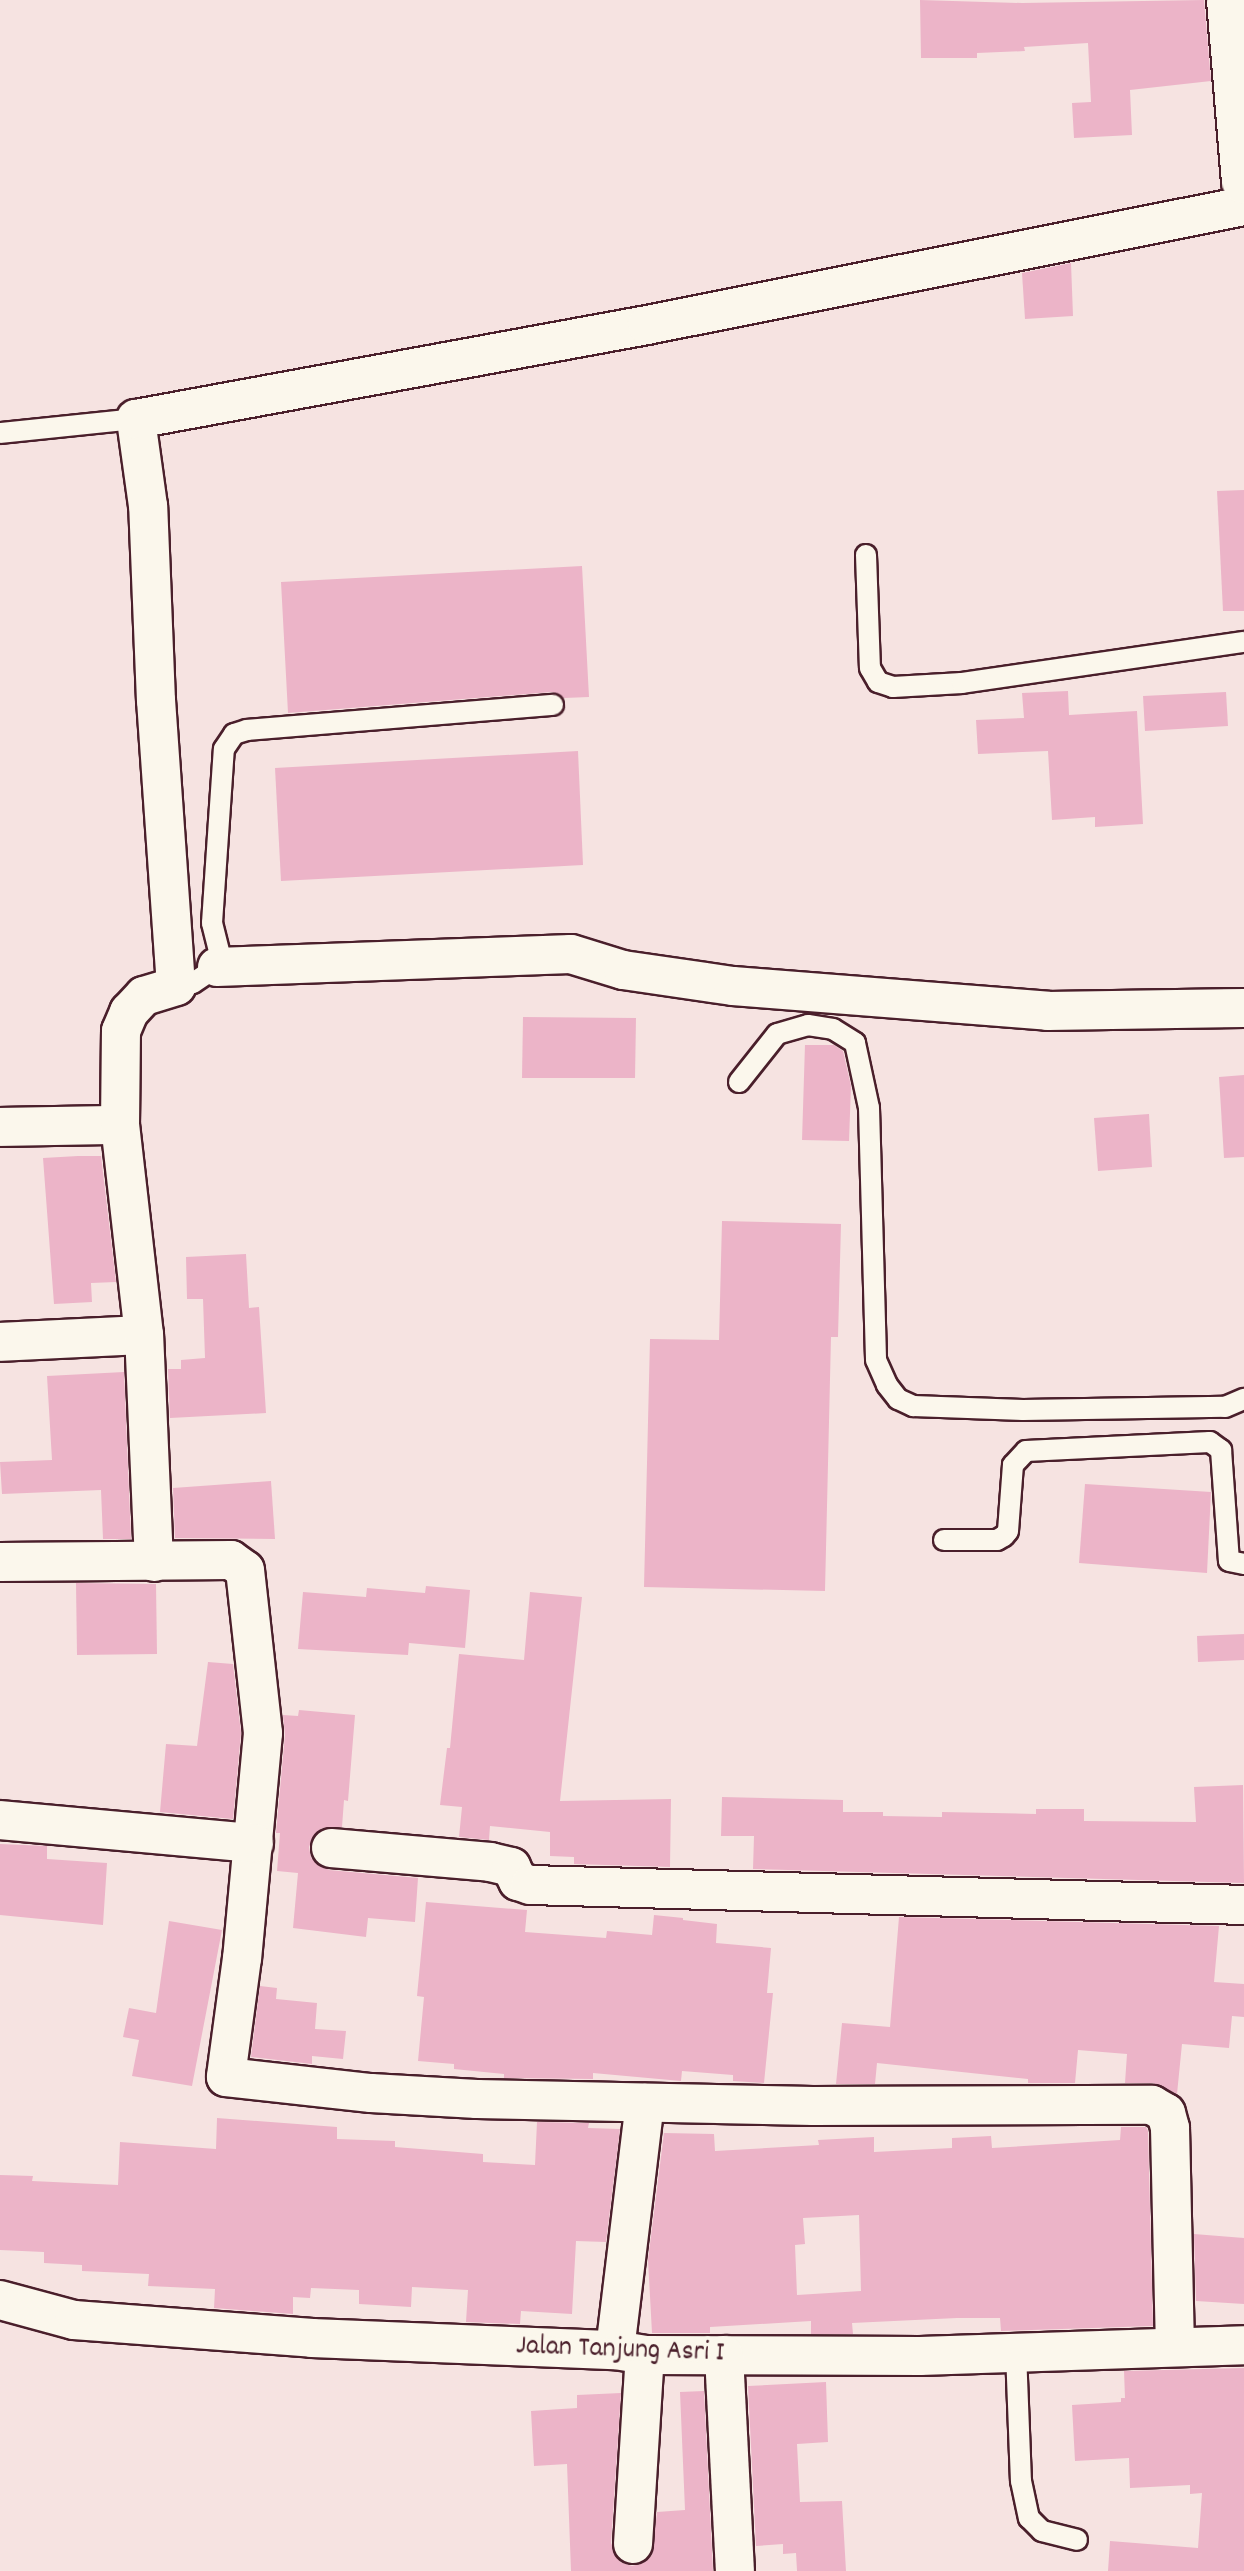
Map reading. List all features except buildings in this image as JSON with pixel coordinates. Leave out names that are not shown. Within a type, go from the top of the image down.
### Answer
[{"type":"highway","points":[[1229,0],[1244,181]]},
{"type":"street","points":[[154,1562],[144,1335],[120,1125],[121,1031],[129,1012],[144,996],[176,986],[156,701],[148,506],[136,419],[647,325],[1244,206]]},
{"type":"street","points":[[217,967],[571,954],[623,970],[749,988],[1048,1011],[1244,1008]]},
{"type":"street","points":[[0,1127],[120,1125]]},
{"type":"street","points":[[0,1342],[144,1335]]},
{"type":"street","points":[[0,1562],[231,1560],[245,1570],[249,1580],[263,1733],[254,1843],[226,2077],[371,2093],[645,2103],[1152,2105],[1166,2113],[1170,2128],[1175,2345]]},
{"type":"street","points":[[0,1820],[254,1843]]},
{"type":"street","points":[[331,1848],[490,1862],[511,1867],[518,1881],[530,1885],[1244,1905]]},
{"type":"street","points":[[633,2544],[630,2353],[645,2103]]},
{"type":"street","name":"Jalan Tanjung Asri I","points":[[0,2300],[74,2320],[312,2338],[630,2353],[920,2356],[1244,2345]]},
{"type":"street","points":[[724,2355],[735,2571]]},
{"type":"lane","points":[[0,433],[136,419]]},
{"type":"lane","points":[[866,555],[870,668],[878,682],[893,687],[962,683],[1244,642]]},
{"type":"lane","points":[[176,986],[193,983],[217,967],[220,955],[212,923],[224,749],[234,734],[247,730],[553,705]]},
{"type":"lane","points":[[739,1082],[777,1034],[808,1025],[833,1029],[855,1043],[869,1108],[876,1360],[887,1385],[898,1399],[913,1406],[1023,1410],[1225,1407],[1244,1399]]},
{"type":"lane","points":[[944,1540],[997,1540],[1004,1536],[1008,1531],[1013,1465],[1026,1451],[1210,1442],[1221,1450],[1229,1561],[1244,1564]]},
{"type":"lane","points":[[1016,2352],[1021,2481],[1029,2518],[1042,2531],[1077,2540]]}]
